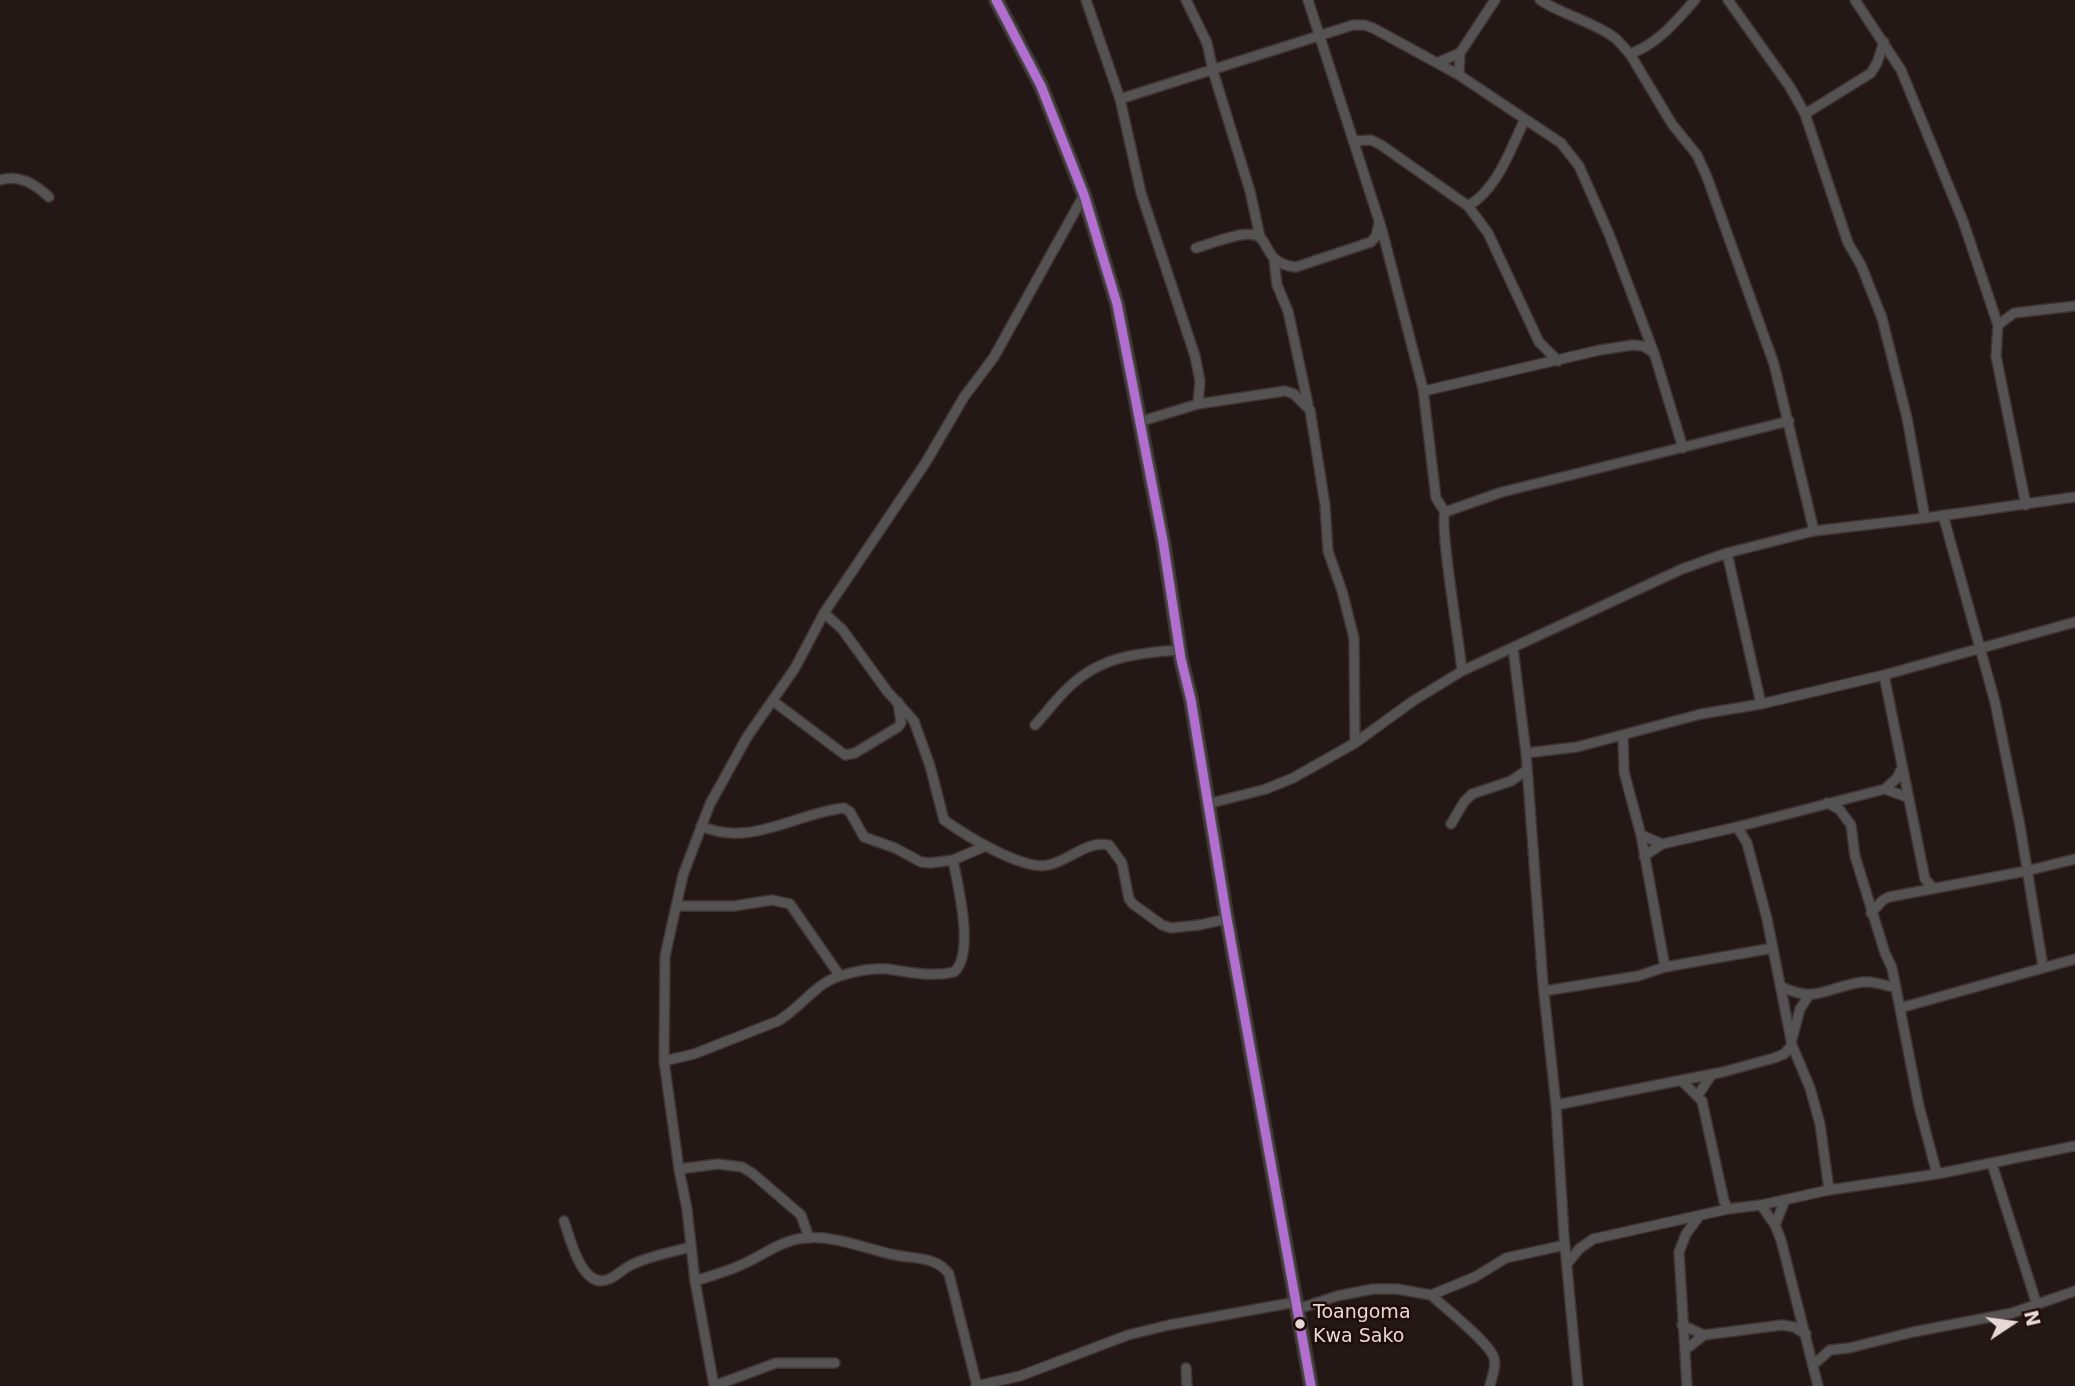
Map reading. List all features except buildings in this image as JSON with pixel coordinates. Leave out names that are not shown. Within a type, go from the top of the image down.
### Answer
[{"type":"main road","points":[[996,0],[1041,86],[1084,195],[1117,304],[1142,421],[1227,919],[1311,1386]]},
{"type":"street","points":[[1086,0],[1120,99],[1141,193],[1195,356],[1200,381],[1198,404]]},
{"type":"street","points":[[1186,0],[1207,43],[1250,191],[1260,237],[1274,260],[1278,285],[1288,311],[1310,410],[1325,505],[1328,551],[1354,638],[1355,743]]},
{"type":"street","points":[[1308,0],[1379,221],[1424,391],[1432,454],[1432,480],[1436,498],[1445,512]]},
{"type":"street","points":[[1459,75],[1460,53],[1495,0]]},
{"type":"street","points":[[1540,0],[1615,38],[1630,54],[1672,124],[1697,155],[1774,364],[1814,531]]},
{"type":"street","points":[[1630,54],[1646,48],[1662,37],[1695,0]]},
{"type":"street","points":[[1728,0],[1790,87],[1805,114],[1848,243],[1861,265],[1882,318],[1907,418],[1925,518]]},
{"type":"street","points":[[1855,0],[1901,70],[1955,208],[1963,221],[1998,326],[1996,356],[2026,505]]},
{"type":"street","points":[[1120,99],[1353,25],[1364,25],[1459,75],[1561,143],[1579,166],[1609,234],[1654,353],[1683,447]]},
{"type":"street","points":[[1805,114],[1871,73],[1884,43]]},
{"type":"street","points":[[1437,63],[1460,53]]},
{"type":"street","points":[[1468,206],[1482,195],[1501,168],[1525,119]]},
{"type":"street","points":[[1353,141],[1371,140],[1381,145],[1468,206],[1488,233],[1539,342],[1558,360]]},
{"type":"street","points":[[0,180],[8,177],[25,180],[49,197]]},
{"type":"street","points":[[835,1363],[776,1363],[714,1386],[695,1281],[687,1209],[664,1061],[665,956],[683,875],[701,826],[742,745],[795,668],[824,612],[926,462],[964,397],[994,358],[1084,195]]},
{"type":"street","points":[[1274,260],[1284,266],[1296,267],[1371,242],[1376,236],[1379,221]]},
{"type":"street","points":[[1196,248],[1248,235],[1260,237]]},
{"type":"street","points":[[1998,326],[2014,313],[2075,306]]},
{"type":"street","points":[[1424,391],[1633,345],[1643,346],[1654,353]]},
{"type":"street","points":[[1426,404],[1445,386]]},
{"type":"street","points":[[1142,421],[1198,404],[1285,391],[1294,394],[1310,410]]},
{"type":"street","points":[[1445,512],[1502,492],[1789,421]]},
{"type":"street","points":[[1208,804],[1265,789],[1293,778],[1355,743],[1413,701],[1462,671],[1682,569],[1727,553],[1814,531],[2026,505],[2075,496]]},
{"type":"street","points":[[1445,512],[1445,541],[1462,671]]},
{"type":"street","points":[[1943,514],[2003,739],[2043,967]]},
{"type":"street","points":[[1727,553],[1761,704]]},
{"type":"street","points":[[824,612],[842,629],[887,691],[914,721],[944,820],[986,846],[1037,866],[1048,865],[1092,845],[1109,845],[1122,863],[1129,899],[1162,925],[1171,928],[1227,919]]},
{"type":"street","points":[[1526,753],[1577,747],[1701,715],[1884,675],[2075,622]]},
{"type":"street","points":[[1513,648],[1526,753],[1578,1386]]},
{"type":"street","points":[[1035,725],[1065,691],[1092,670],[1126,655],[1180,650]]},
{"type":"street","points":[[1884,675],[1925,879],[1933,888]]},
{"type":"street","points":[[773,701],[845,755],[855,753],[898,727],[901,723],[897,701]]},
{"type":"street","points":[[1623,735],[1624,772],[1641,835],[1665,967]]},
{"type":"street","points":[[1644,856],[1662,844],[1885,789],[1897,778],[1902,768]]},
{"type":"street","points":[[1451,824],[1472,794],[1511,782],[1527,769]]},
{"type":"street","points":[[1885,789],[1909,798]]},
{"type":"street","points":[[1846,817],[1849,797]]},
{"type":"street","points":[[1827,803],[1839,809],[1851,825],[1855,856],[1871,914],[1892,968],[1919,1107],[1937,1174]]},
{"type":"street","points":[[701,826],[712,831],[767,830],[844,808],[850,812],[864,837],[895,848],[921,862],[953,860],[986,846]]},
{"type":"street","points":[[1737,827],[1747,843],[1782,987],[1792,1043],[1810,1088],[1820,1124],[1829,1190]]},
{"type":"street","points":[[1641,835],[1662,844]]},
{"type":"street","points":[[1871,914],[1883,900],[2075,859]]},
{"type":"street","points":[[664,1061],[694,1054],[778,1021],[786,1017],[813,990],[840,976],[877,969],[941,975],[954,972],[963,960],[963,930],[953,860]]},
{"type":"street","points":[[676,906],[734,906],[772,901],[790,904],[840,976]]},
{"type":"street","points":[[1544,991],[1638,976],[1665,967],[1773,948]]},
{"type":"street","points":[[1900,1008],[2075,960]]},
{"type":"street","points":[[1782,987],[1798,995],[1865,982],[1896,988]]},
{"type":"street","points":[[1556,1105],[1682,1081],[1784,1054],[1792,1043],[1800,1009],[1809,995]]},
{"type":"street","points":[[1698,1095],[1712,1074]]},
{"type":"street","points":[[1682,1081],[1698,1095],[1706,1112],[1724,1201],[1728,1209]]},
{"type":"street","points":[[1567,1264],[1579,1249],[1593,1239],[1728,1209],[1937,1174],[2075,1146]]},
{"type":"street","points":[[679,1169],[718,1164],[742,1167],[801,1215],[809,1238]]},
{"type":"street","points":[[1992,1164],[2037,1305]]},
{"type":"street","points":[[1775,1225],[1785,1200]]},
{"type":"street","points":[[1761,1205],[1775,1225],[1818,1386]]},
{"type":"street","points":[[1687,1386],[1679,1252],[1686,1234],[1700,1215]]},
{"type":"street","points":[[564,1221],[580,1264],[591,1277],[600,1281],[609,1279],[641,1261],[691,1247]]},
{"type":"street","points":[[695,1281],[741,1265],[784,1243],[809,1238],[829,1239],[930,1260],[949,1274],[976,1386],[1020,1376],[1128,1335],[1169,1325],[1297,1305],[1373,1289],[1397,1289],[1431,1295],[1475,1277],[1506,1258],[1565,1245]]},
{"type":"street","points":[[1685,1350],[1704,1335],[1782,1325],[1794,1327],[1807,1339],[1830,1350],[1849,1348],[1913,1332],[2012,1313],[2075,1291]]},
{"type":"street","points":[[1431,1295],[1480,1340],[1493,1356],[1495,1362],[1490,1386]]},
{"type":"street","points":[[1682,1325],[1704,1335]]},
{"type":"street","points":[[1813,1365],[1830,1350]]},
{"type":"street","points":[[1186,1368],[1187,1386]]},
{"type":"transit line","points":[[996,0],[1041,86],[1084,195],[1117,304],[1163,541],[1181,659],[1191,700],[1227,919],[1311,1386]]},
{"type":"place","name":"Toangoma Kwa Sako","points":[[1300,1324]]}]
